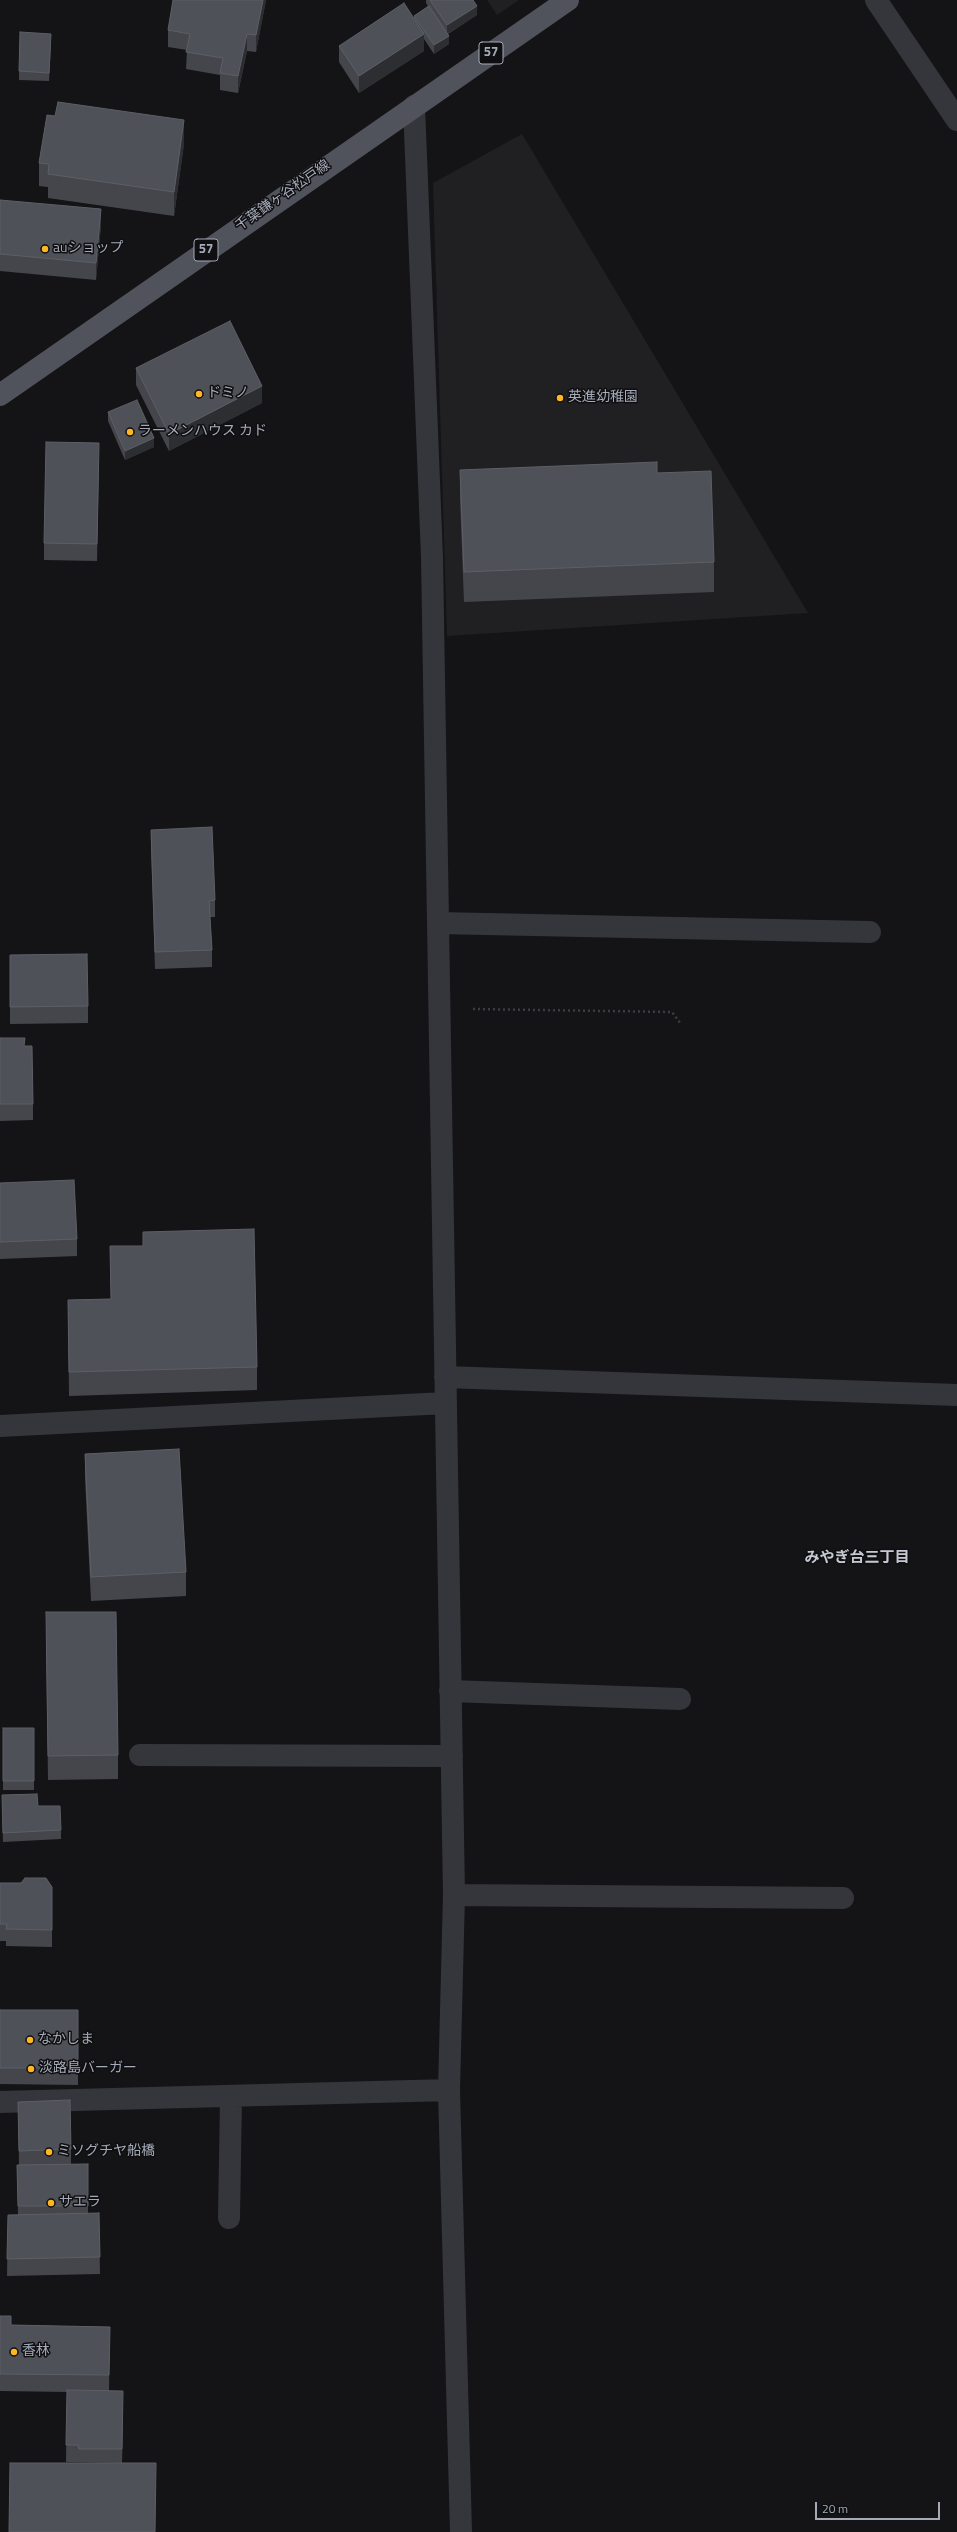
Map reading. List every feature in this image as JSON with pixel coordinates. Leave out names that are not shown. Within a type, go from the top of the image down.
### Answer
[{"type":"main road","name":"千葉鎌ヶ谷松戸線","points":[[0,395],[568,0]]},
{"type":"street","points":[[876,0],[957,120]]},
{"type":"street","points":[[414,106],[432,557],[454,1895],[449,2090],[461,2532]]},
{"type":"street","points":[[438,924],[870,932]]},
{"type":"street","points":[[445,1377],[957,1395]]},
{"type":"street","points":[[0,1426],[445,1403]]},
{"type":"street","points":[[450,1691],[680,1699]]},
{"type":"street","points":[[140,1755],[452,1756]]},
{"type":"street","points":[[454,1895],[843,1898]]},
{"type":"street","points":[[0,2102],[449,2090]]},
{"type":"street","points":[[229,2218],[231,2097]]},
{"type":"path","points":[[439,1009],[672,1012],[681,1024]]},
{"type":"shaded area","points":[[487,0],[519,0],[497,15]]},
{"type":"shaded area","name":"英進幼稚園","points":[[522,134],[808,613],[447,636],[433,183]]},
{"type":"building","points":[[173,0],[263,0],[256,35],[247,34],[238,76],[220,73],[223,58],[186,52],[190,34],[168,30]]},
{"type":"building","points":[[430,0],[473,0],[477,6],[447,25]]},
{"type":"building","points":[[404,3],[424,34],[359,76],[339,46]]},
{"type":"building","points":[[429,6],[449,36],[434,45],[414,16]]},
{"type":"building","points":[[20,32],[51,34],[49,73],[19,71]]},
{"type":"building","points":[[58,102],[184,120],[174,192],[48,174],[49,164],[39,163],[47,115],[55,116]]},
{"type":"building","points":[[0,200],[101,209],[96,263],[0,254]]},
{"type":"building","name":"ドミノ","points":[[230,321],[262,386],[169,434],[136,368]]},
{"type":"building","points":[[137,400],[154,438],[125,451],[108,412]]},
{"type":"building","points":[[46,442],[99,443],[97,544],[44,543]]},
{"type":"building","points":[[657,462],[657,473],[711,471],[714,562],[464,572],[460,470]]},
{"type":"building","points":[[212,827],[215,900],[209,901],[212,950],[155,952],[151,830]]},
{"type":"building","points":[[87,954],[88,1006],[10,1007],[10,955]]},
{"type":"building","points":[[0,1038],[25,1038],[24,1046],[32,1046],[33,1104],[0,1104]]},
{"type":"building","points":[[74,1180],[77,1239],[0,1242],[0,1183]]},
{"type":"building","points":[[254,1229],[257,1367],[69,1372],[68,1300],[111,1299],[110,1246],[143,1246],[143,1232]]},
{"type":"building","points":[[179,1449],[186,1572],[91,1577],[85,1454]]},
{"type":"building","points":[[46,1612],[116,1612],[118,1755],[48,1756]]},
{"type":"building","points":[[3,1728],[34,1728],[34,1781],[3,1781]]},
{"type":"building","points":[[37,1794],[38,1806],[60,1806],[61,1830],[3,1833],[2,1795]]},
{"type":"building","points":[[25,1878],[46,1878],[52,1887],[52,1930],[6,1929],[7,1924],[0,1924],[0,1883],[21,1883]]},
{"type":"building","points":[[0,2010],[78,2010],[78,2068],[0,2068]]},
{"type":"building","points":[[70,2100],[71,2149],[19,2151],[18,2102]]},
{"type":"building","points":[[88,2164],[88,2206],[18,2206],[17,2165]]},
{"type":"building","points":[[99,2213],[100,2257],[7,2259],[8,2215]]},
{"type":"building","points":[[0,2316],[11,2316],[11,2325],[110,2327],[109,2375],[0,2374]]},
{"type":"building","points":[[67,2390],[123,2391],[122,2449],[79,2449],[78,2445],[66,2445]]},
{"type":"building","points":[[10,2463],[156,2463],[155,2532],[9,2532]]},
{"type":"place","name":"auショップ","points":[[45,249]]},
{"type":"place","name":"ドミノ","points":[[199,394]]},
{"type":"place","name":"英進幼稚園","points":[[560,398]]},
{"type":"place","name":"ラーメンハウス カド","points":[[130,432]]},
{"type":"place","name":"なかしま","points":[[30,2040]]},
{"type":"place","name":"淡路島バーガー","points":[[31,2069]]},
{"type":"place","name":"ミソグチヤ船橋","points":[[49,2152]]},
{"type":"place","name":"サエラ","points":[[51,2203]]},
{"type":"place","name":"香林","points":[[14,2352]]},
{"type":"district","name":"みやぎ台三丁目","points":[[857,1558]]}]
